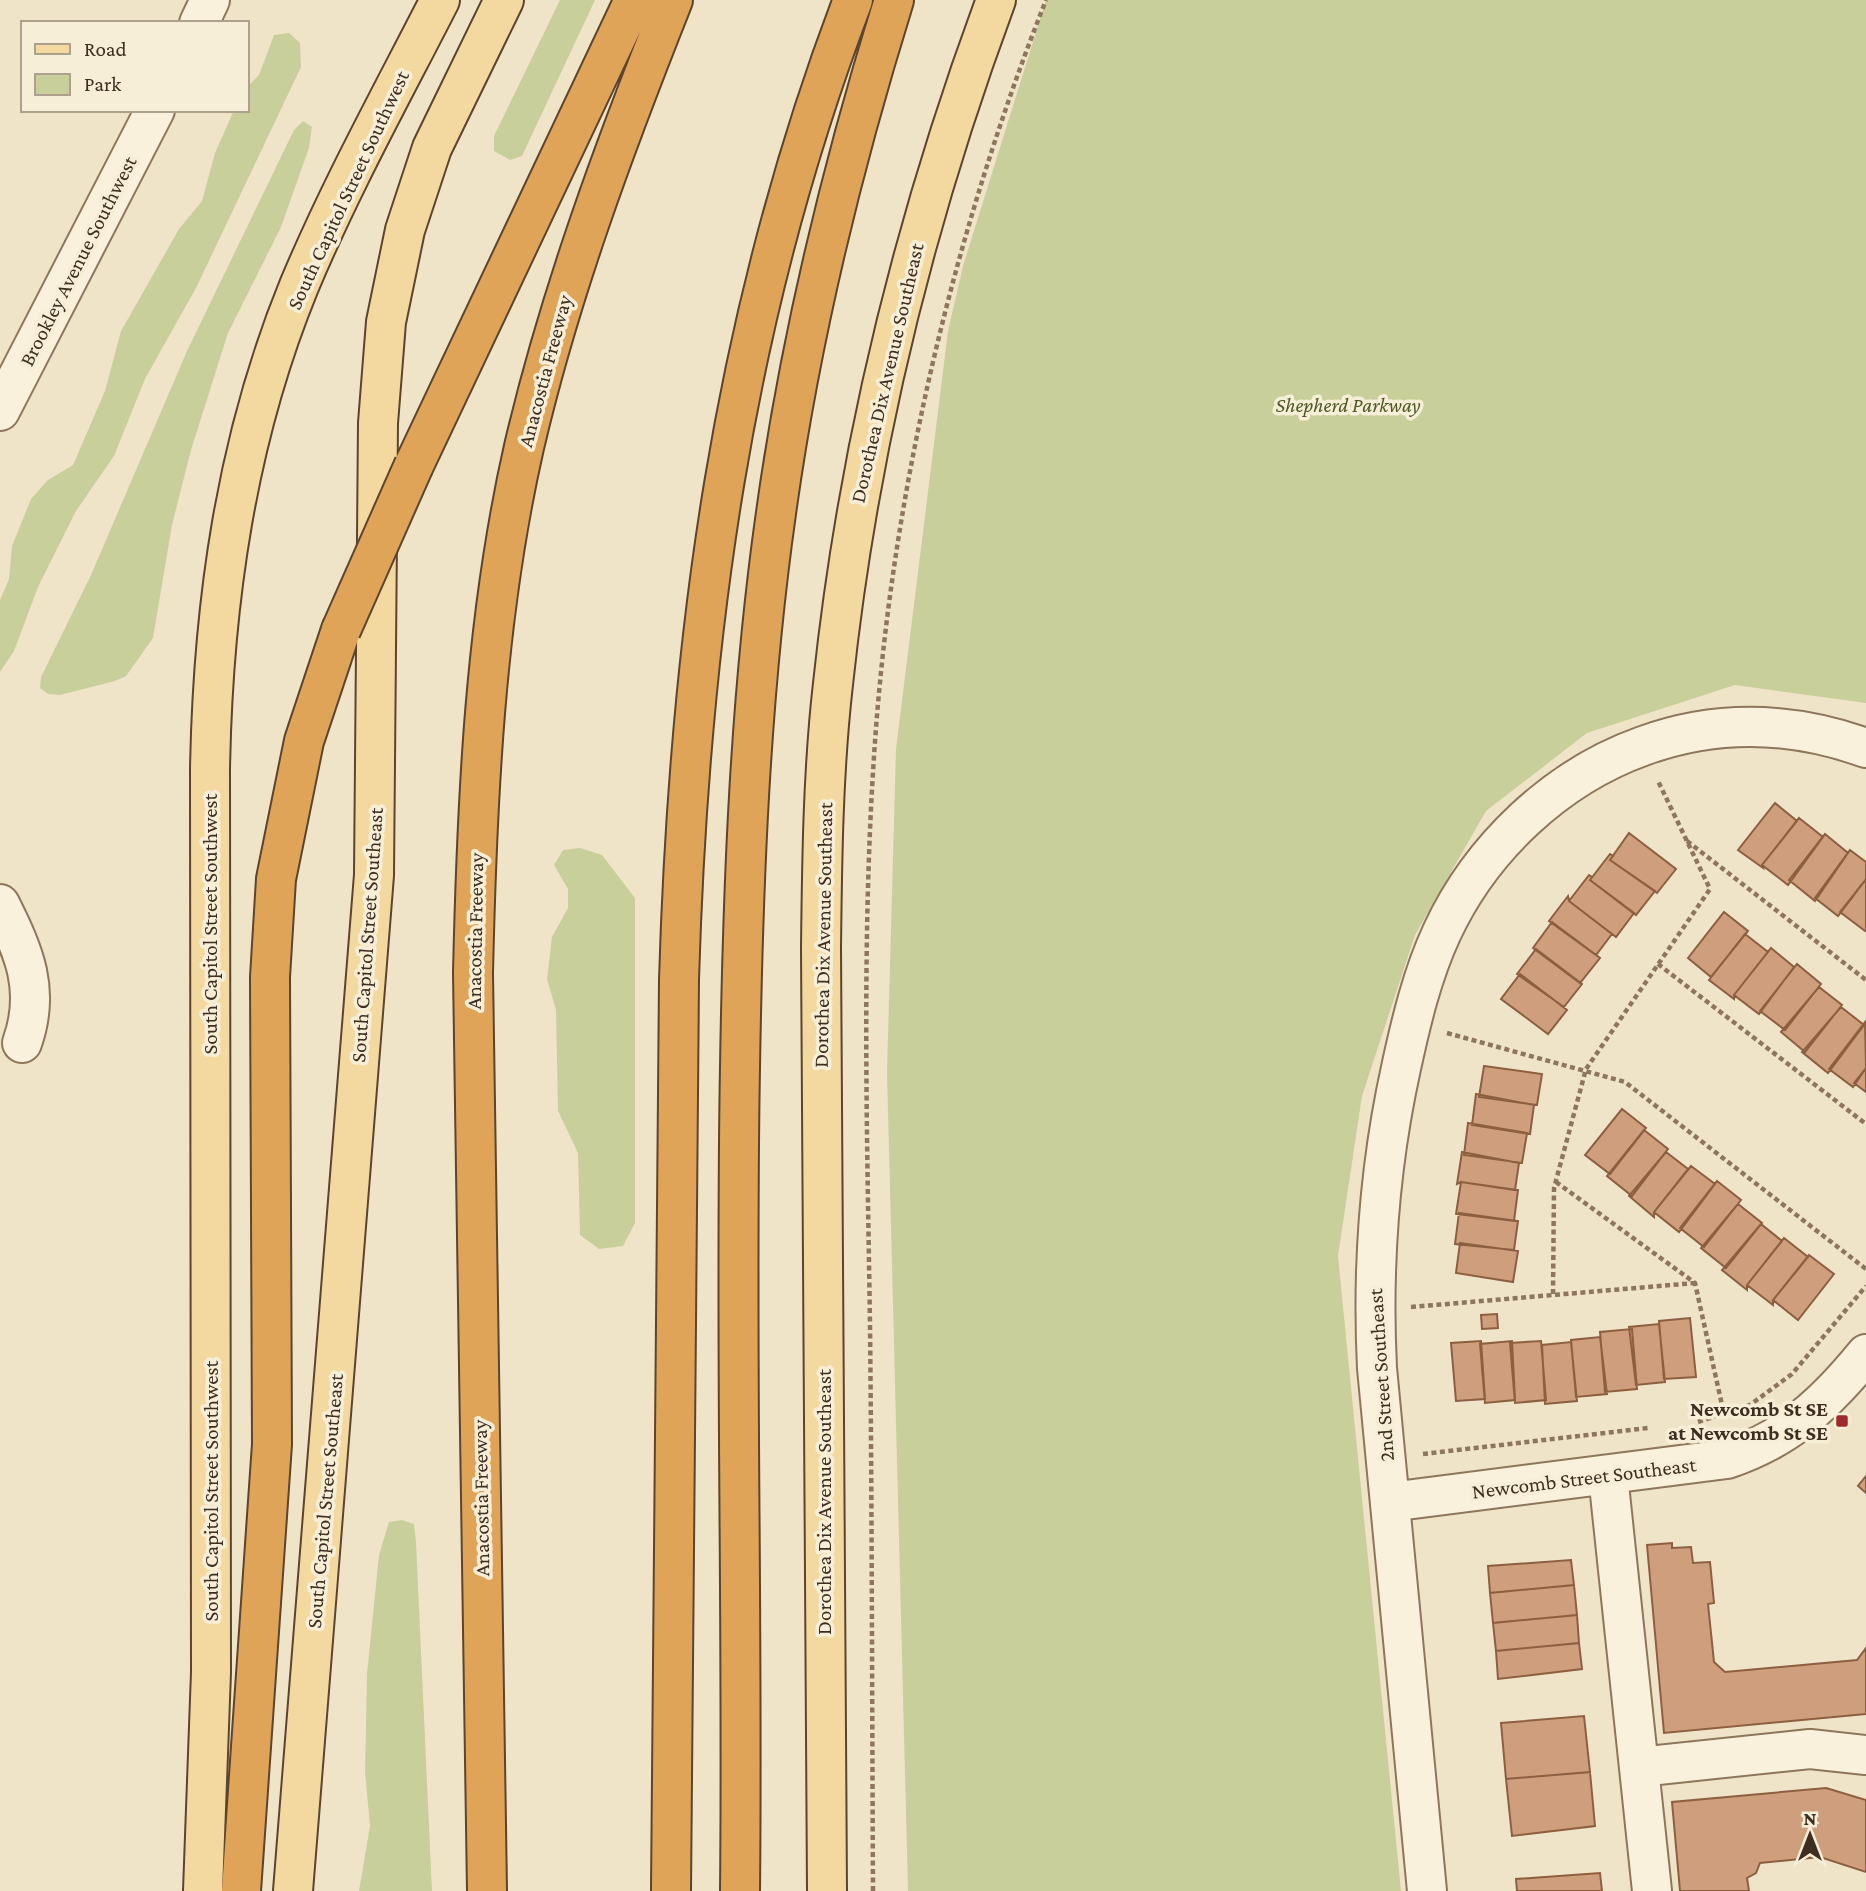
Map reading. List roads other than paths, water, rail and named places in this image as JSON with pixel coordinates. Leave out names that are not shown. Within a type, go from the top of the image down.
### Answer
[{"type":"highway","points":[[241,1891],[271,1472],[270,976],[276,879],[292,789],[304,741],[341,630],[414,465],[634,0]]},
{"type":"highway","name":"Anacostia Freeway","points":[[487,1891],[473,973],[485,709],[505,550],[524,447],[543,372],[597,197],[673,0]]},
{"type":"highway","points":[[671,1891],[679,980],[683,849],[700,649],[717,516],[753,325],[806,137],[853,0]]},
{"type":"highway","points":[[740,1891],[738,1158],[741,942],[753,718],[775,518],[797,384],[848,162],[894,0]]},
{"type":"main road","name":"South Capitol Street Southwest","points":[[203,1891],[211,1686],[210,769],[214,649],[220,598],[251,432],[282,332],[321,236],[440,0]]},
{"type":"main road","name":"South Capitol Street Southeast","points":[[293,1891],[374,875],[378,423],[386,322],[405,230],[432,148],[504,0]]},
{"type":"main road","name":"Dorothea Dix Avenue Southeast","points":[[827,1891],[821,948],[823,819],[832,685],[860,490],[885,363],[936,174],[996,0]]},
{"type":"street","points":[[200,21],[210,0]]},
{"type":"street","name":"Brookley Avenue Southwest","points":[[0,411],[154,112]]},
{"type":"street","name":"2nd Street Southeast","points":[[1427,1891],[1377,1368],[1375,1292],[1378,1215],[1387,1138],[1410,1024],[1430,962],[1442,931],[1477,874],[1519,825],[1570,783],[1598,765],[1664,738],[1699,730],[1770,727],[1806,731],[1866,748]]},
{"type":"street","points":[[0,904],[20,945],[31,984],[31,1017],[22,1043]]},
{"type":"street","name":"Newcomb Street Southeast","points":[[1390,1502],[1712,1462],[1770,1442],[1821,1406],[1866,1354]]},
{"type":"street","points":[[1608,1475],[1651,1891]]},
{"type":"street","points":[[1639,1767],[1810,1749],[1866,1755]]},
{"type":"place","name":"Newcomb St SE at Newcomb St SE","points":[[1842,1421]]},
{"type":"park label","name":"Shepherd Parkway","points":[[1348,405]]}]
